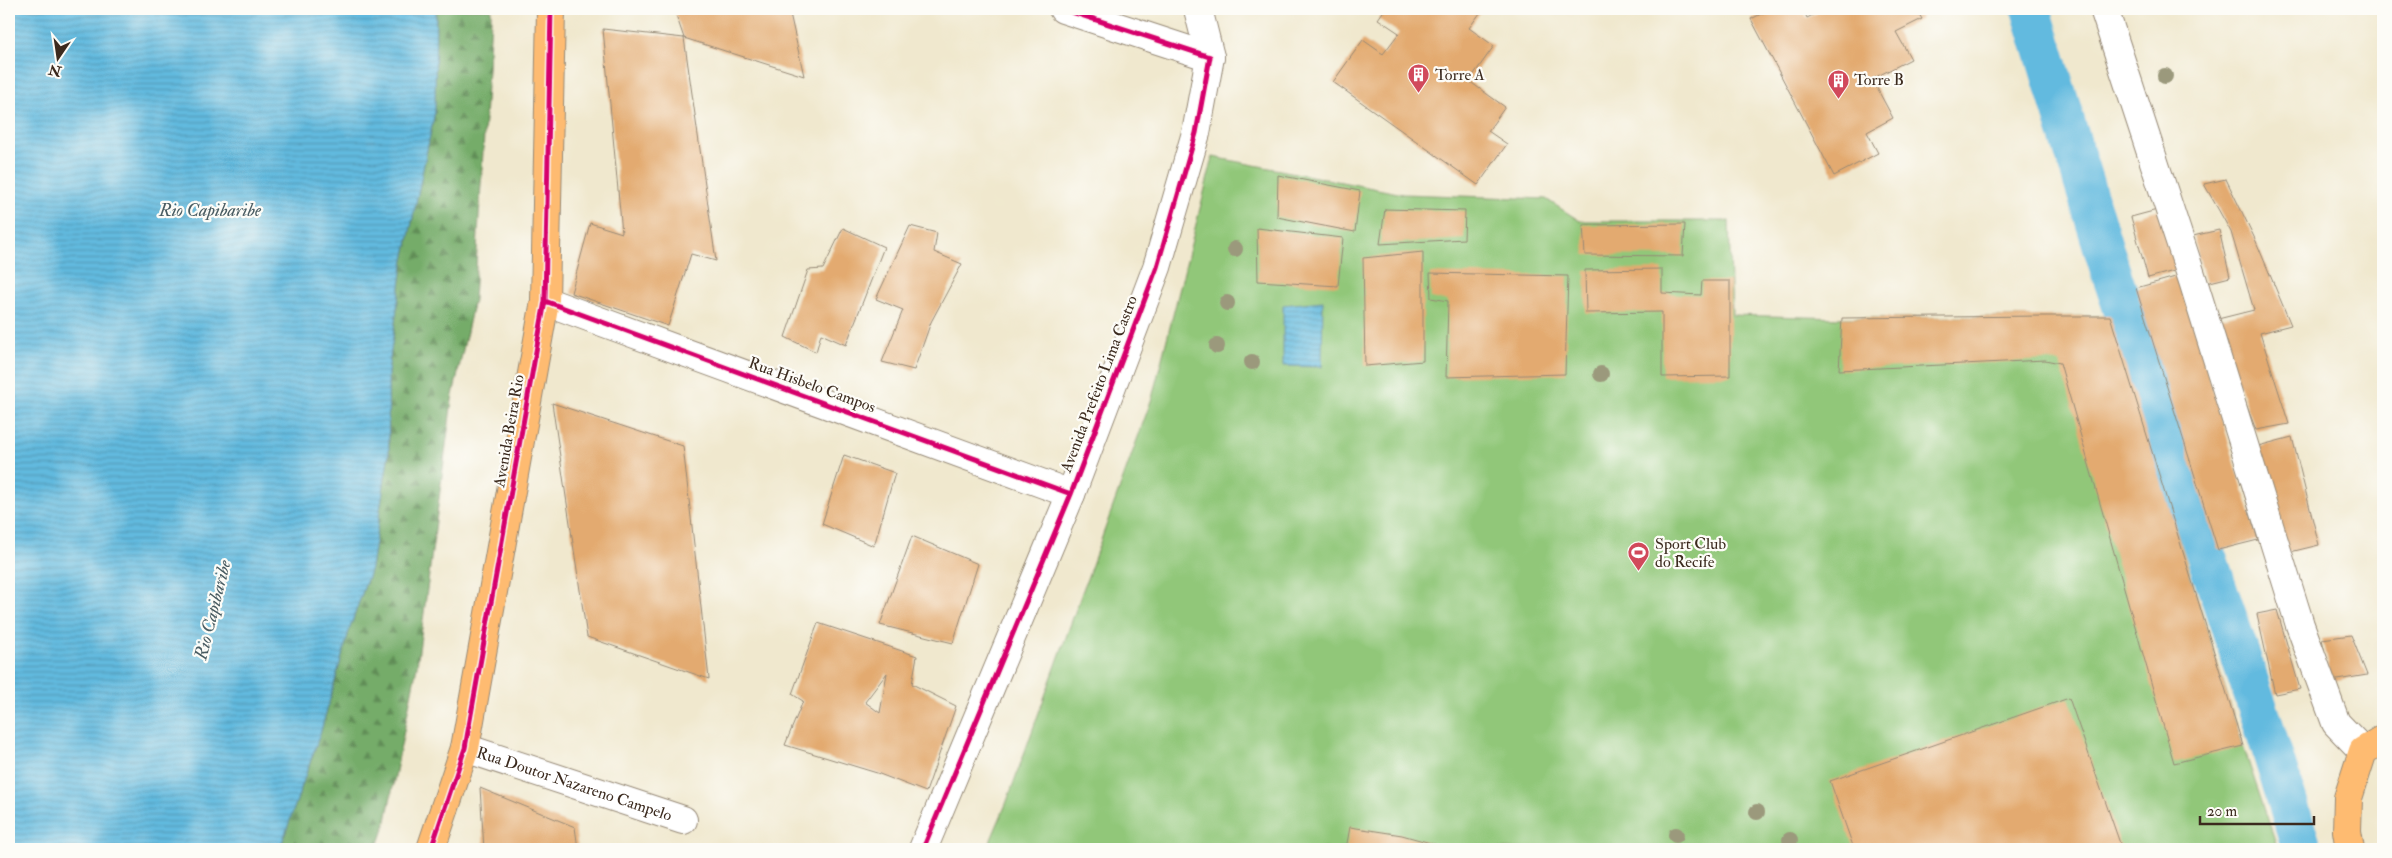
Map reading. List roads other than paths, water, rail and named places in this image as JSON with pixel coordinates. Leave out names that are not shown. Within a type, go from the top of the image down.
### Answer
[{"type":"main road","name":"Avenida Beira Rio","points":[[431,849],[465,748],[544,300],[551,9]]},
{"type":"main road","points":[[2350,849],[2348,798],[2373,745]]},
{"type":"street","points":[[1063,9],[1210,57]]},
{"type":"street","name":"Avenida Prefeito Lima Castro","points":[[923,849],[1071,494],[1157,267],[1196,133],[1210,57],[1198,9]]},
{"type":"street","points":[[2104,9],[2193,281],[2300,625],[2336,723],[2373,745]]},
{"type":"street","name":"Rua Hisbelo Campos","points":[[544,300],[1071,494]]},
{"type":"street","name":"Rua Doutor Nazareno Campelo","points":[[465,748],[683,820]]},
{"type":"water","name":"Rio Capibaribe","points":[[9,9],[436,9],[435,112],[403,265],[388,373],[389,453],[371,568],[350,628],[321,731],[280,849],[9,849]]},
{"type":"water","points":[[1323,301],[1322,367],[1283,366],[1283,305]]},
{"type":"waterway","points":[[2031,9],[2110,270],[2263,723],[2302,849]]},
{"type":"place","name":"Torre A","points":[[1419,94]]},
{"type":"place","name":"Torre B","points":[[1838,99]]},
{"type":"place","name":"Sport Club do Recife","points":[[1639,572]]}]
